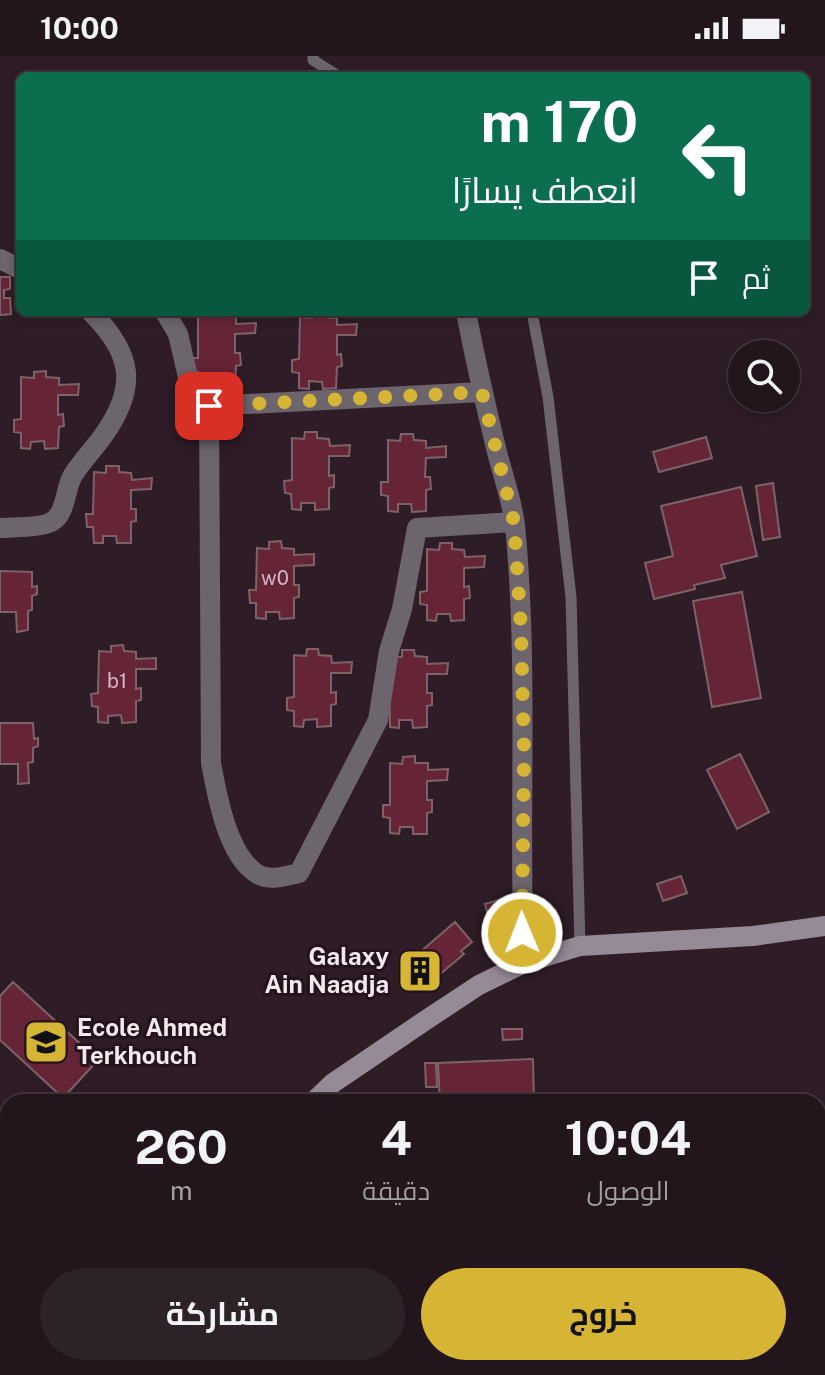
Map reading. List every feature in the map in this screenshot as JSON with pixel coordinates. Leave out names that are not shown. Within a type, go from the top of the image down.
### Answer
[{"type":"street","points":[[0,528],[49,523],[61,512],[70,479],[103,436],[122,403],[128,381],[121,351],[110,331],[95,316]]},
{"type":"street","points":[[167,316],[178,334],[191,390],[209,406],[482,392]]},
{"type":"street","points":[[467,316],[514,522],[524,751],[521,903],[524,963]]},
{"type":"street","points":[[209,406],[211,763],[218,804],[240,856],[257,875],[276,879],[299,873],[378,720],[389,651],[402,609],[417,528],[514,522]]},
{"type":"street","points":[[321,1094],[333,1083],[479,985],[524,963],[580,946],[753,936],[825,926]]},
{"type":"lane","points":[[311,57],[332,72]]},
{"type":"lane","points":[[533,316],[548,397],[571,597],[580,946]]},
{"type":"building","points":[[0,277],[10,277],[10,289],[4,290],[4,298],[10,298],[11,314],[0,315]]},
{"type":"building","points":[[198,316],[236,317],[236,324],[256,323],[255,333],[235,334],[235,353],[240,353],[241,365],[236,366],[235,387],[222,387],[221,380],[208,380],[208,388],[198,387],[198,372],[191,371],[191,358],[198,358]]},
{"type":"building","points":[[300,317],[337,318],[337,325],[357,324],[356,335],[337,335],[337,355],[341,354],[342,366],[337,367],[336,388],[323,389],[322,382],[309,381],[309,389],[299,388],[299,373],[292,372],[292,360],[299,359]]},
{"type":"building","points":[[46,371],[46,377],[59,378],[59,385],[79,384],[78,395],[58,395],[58,415],[63,414],[64,426],[59,427],[58,448],[45,449],[44,441],[31,442],[30,449],[21,448],[21,433],[14,432],[14,420],[21,419],[21,377],[34,378],[34,372]]},
{"type":"building","points":[[305,432],[317,432],[317,438],[329,439],[330,446],[350,445],[349,456],[329,456],[329,476],[334,475],[334,487],[329,488],[329,509],[315,510],[315,503],[301,503],[301,510],[292,509],[291,494],[285,493],[284,481],[292,480],[292,438],[304,439]]},
{"type":"building","points":[[401,434],[413,434],[414,440],[426,441],[426,448],[446,446],[446,457],[426,458],[425,477],[430,477],[431,489],[426,490],[426,511],[412,512],[411,504],[398,504],[398,512],[388,511],[388,496],[381,495],[381,482],[388,482],[388,440],[400,441]]},
{"type":"building","points":[[706,437],[712,458],[659,472],[653,452]]},
{"type":"building","points":[[106,466],[119,466],[119,472],[131,473],[132,480],[152,478],[151,489],[131,490],[131,509],[136,509],[136,521],[131,522],[131,543],[117,543],[116,536],[103,536],[103,543],[94,543],[93,527],[87,527],[86,514],[93,514],[94,472],[106,473]]},
{"type":"building","points":[[773,483],[780,537],[763,540],[756,486]]},
{"type":"building","points":[[741,487],[757,556],[721,565],[725,578],[654,599],[645,563],[673,556],[661,506]]},
{"type":"building","points":[[281,541],[282,548],[294,549],[294,555],[314,554],[314,565],[294,566],[294,585],[299,585],[299,597],[294,598],[294,618],[280,619],[279,612],[266,612],[266,619],[256,618],[256,603],[250,603],[249,590],[256,590],[257,548],[269,549],[269,542]]},
{"type":"building","points":[[440,543],[452,543],[452,549],[464,550],[465,557],[485,556],[484,567],[464,568],[464,587],[469,586],[470,598],[464,599],[464,620],[451,621],[450,614],[437,614],[436,621],[427,620],[427,605],[420,604],[420,592],[427,591],[427,549],[439,550]]},
{"type":"building","points":[[0,571],[32,572],[32,587],[37,586],[37,594],[32,596],[32,610],[28,611],[28,630],[17,632],[16,612],[0,612]]},
{"type":"building","points":[[742,592],[761,698],[712,707],[693,601]]},
{"type":"building","points":[[123,645],[124,651],[136,652],[136,659],[156,658],[156,669],[136,669],[136,689],[141,688],[141,700],[136,701],[136,722],[122,723],[121,715],[108,716],[108,723],[98,722],[98,707],[92,706],[91,694],[98,693],[99,651],[111,652],[111,646]]},
{"type":"building","points":[[307,649],[318,649],[319,655],[331,656],[332,663],[352,662],[351,673],[331,673],[331,693],[336,692],[336,704],[331,705],[331,726],[317,727],[317,719],[304,720],[303,727],[294,726],[294,711],[287,710],[287,698],[294,697],[294,655],[306,656]]},
{"type":"building","points":[[402,650],[414,650],[415,656],[427,657],[427,664],[448,663],[447,674],[427,674],[427,693],[432,693],[432,705],[427,706],[427,727],[413,728],[412,720],[399,720],[399,728],[390,727],[389,656],[402,657]]},
{"type":"building","points":[[0,723],[33,723],[34,739],[38,738],[38,746],[33,748],[33,762],[28,763],[29,783],[18,784],[18,764],[0,764]]},
{"type":"building","points":[[740,754],[769,812],[737,829],[707,770]]},
{"type":"building","points":[[415,756],[415,763],[428,763],[428,770],[448,769],[447,780],[427,781],[427,800],[432,800],[432,812],[427,813],[427,834],[413,834],[413,827],[400,827],[399,834],[390,833],[390,818],[383,817],[383,805],[390,805],[390,763],[402,764],[403,757]]},
{"type":"building","points":[[681,876],[687,893],[663,901],[657,884]]},
{"type":"building","points":[[502,899],[509,921],[491,927],[485,904]]},
{"type":"building","points":[[455,922],[472,942],[461,951],[464,954],[438,976],[419,953]]},
{"type":"building","name":"Galaxy Ain Naadja","points":[[421,959],[431,975],[419,983],[408,967]]},
{"type":"building","points":[[13,982],[98,1060],[67,1094],[59,1094],[0,1040],[0,996]]},
{"type":"building","points":[[502,1029],[522,1029],[522,1039],[503,1040]]},
{"type":"building","points":[[533,1059],[534,1094],[440,1094],[438,1063]]},
{"type":"building","points":[[425,1063],[436,1063],[437,1087],[426,1087]]},
{"type":"place","name":"Galaxy Ain Naadja","points":[[420,971]]},
{"type":"place","name":"Ecole Ahmed Terkhouch","points":[[46,1042]]},
{"type":"route","points":[[209,406],[482,392],[514,522],[524,751],[522,933]]}]
